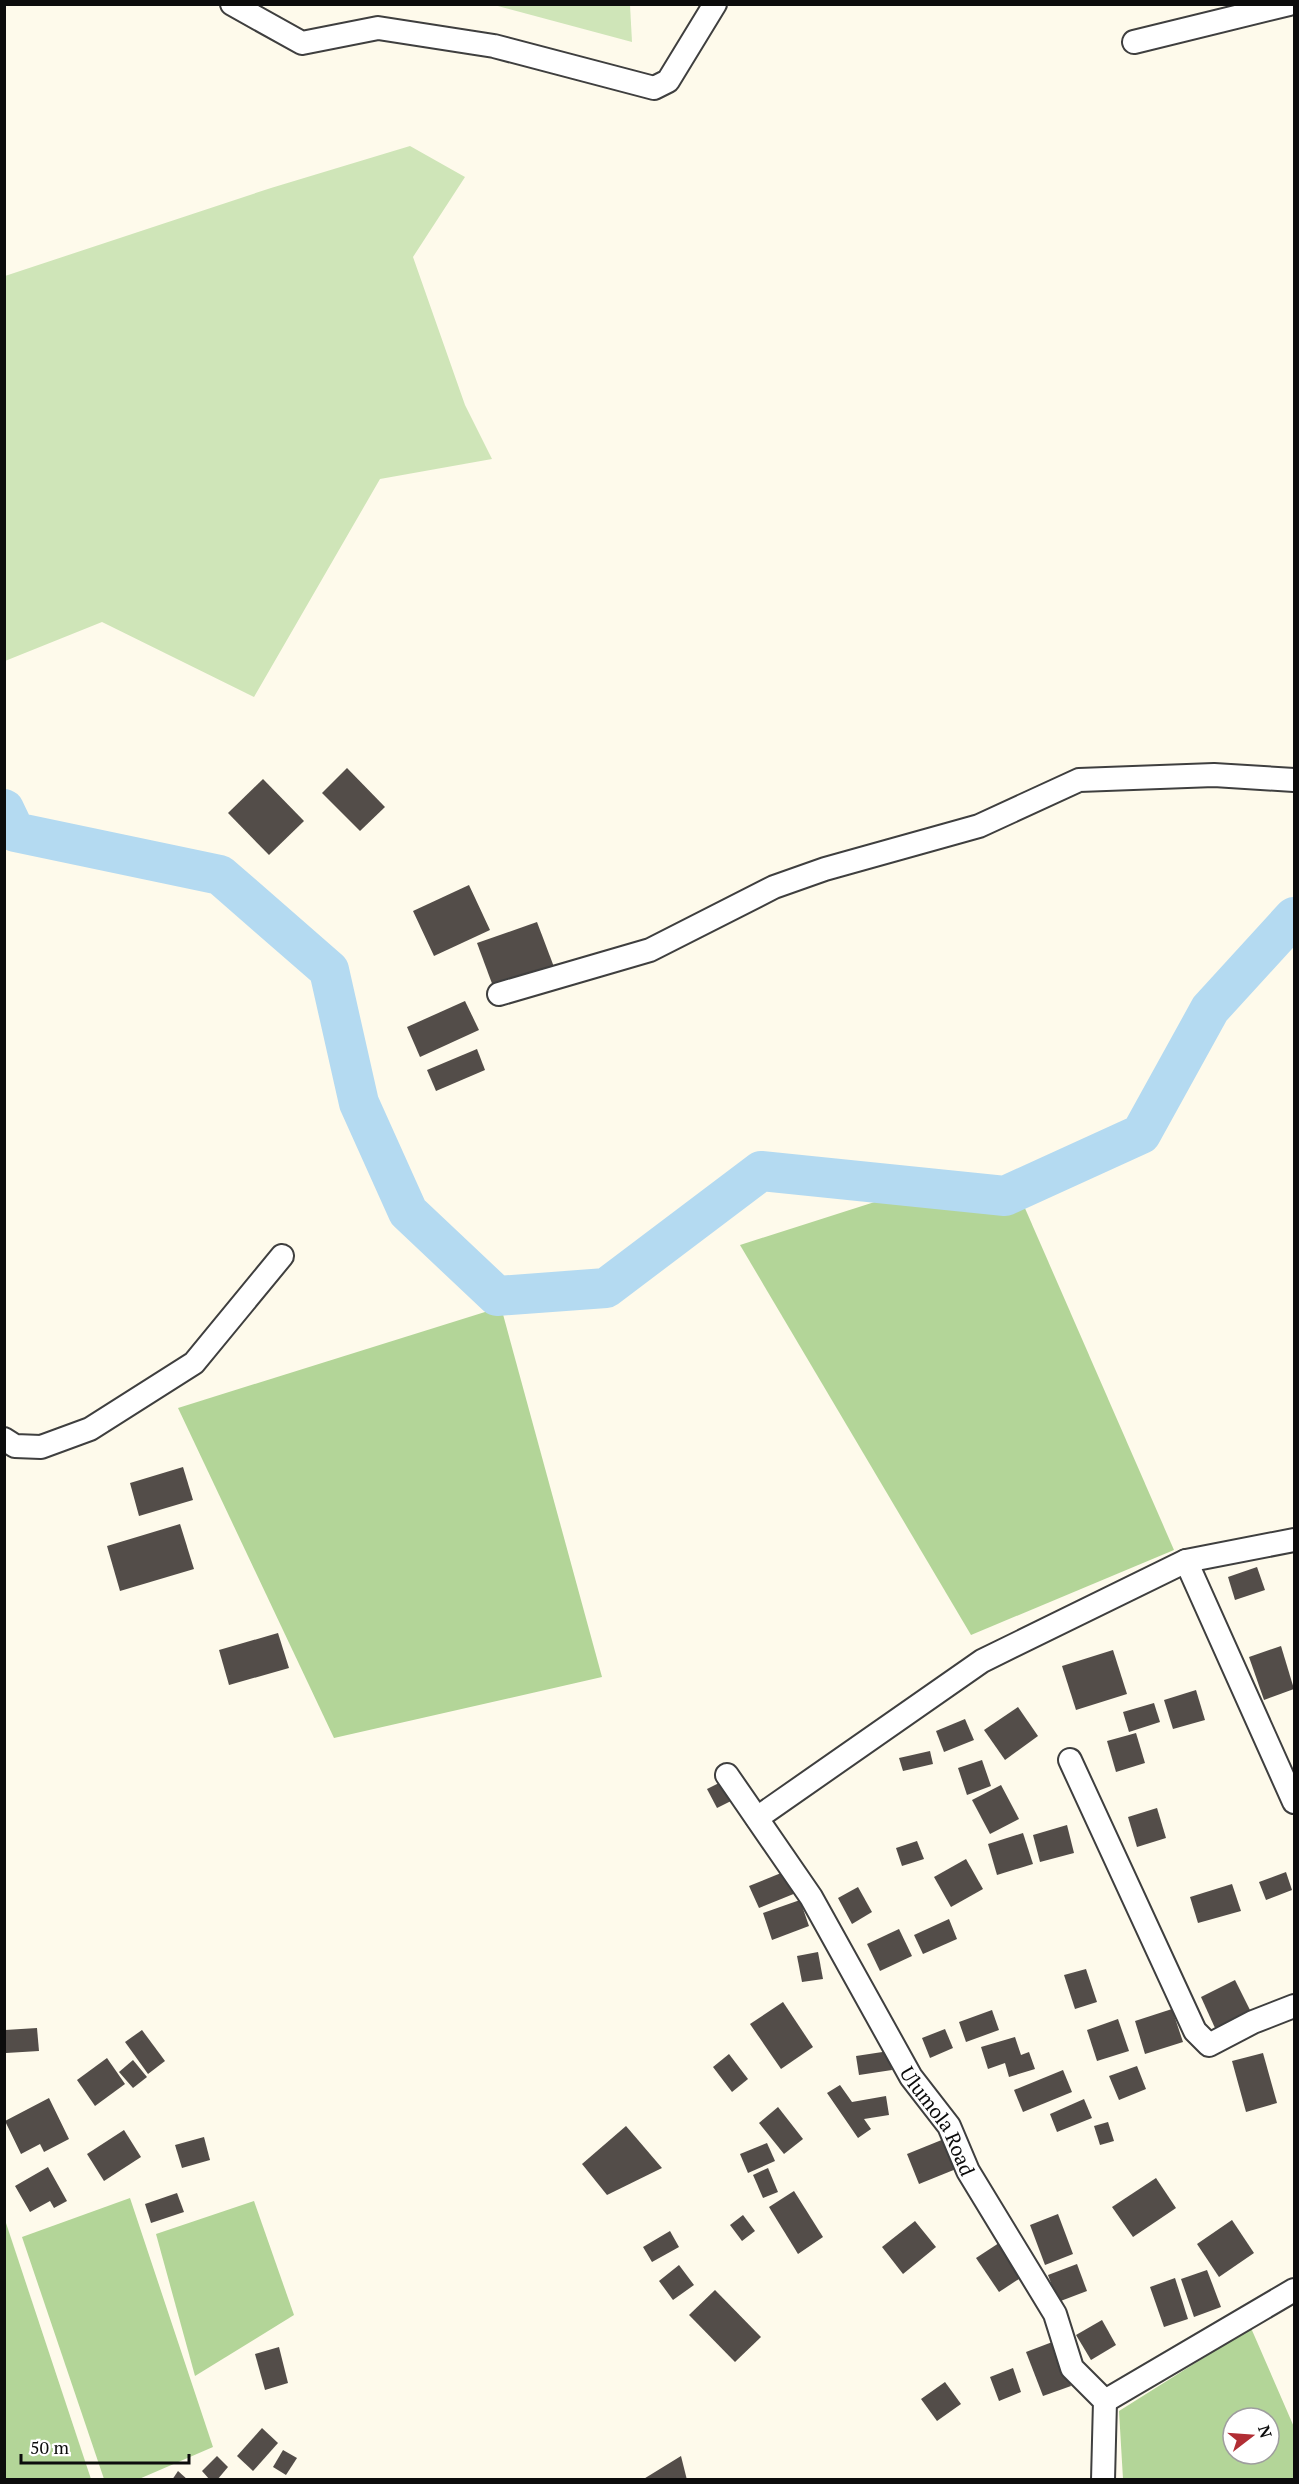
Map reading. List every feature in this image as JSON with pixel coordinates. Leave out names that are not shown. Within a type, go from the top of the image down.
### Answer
[{"type":"street","points":[[232,4],[302,43],[378,28],[494,46],[654,88],[668,81],[715,4]]},
{"type":"street","points":[[1134,42],[1289,4]]},
{"type":"street","points":[[499,994],[650,950],[774,887],[825,869],[979,826],[1079,780],[1214,775],[1294,780]]},
{"type":"street","points":[[4,1439],[15,1446],[41,1447],[90,1429],[194,1363],[282,1256]]},
{"type":"street","points":[[757,1818],[982,1661],[1186,1561],[1294,1540]]},
{"type":"street","points":[[1186,1561],[1294,1803]]},
{"type":"street","points":[[1070,1760],[1195,2031],[1209,2045],[1253,2022],[1294,2006]]},
{"type":"street","name":"Ulumola Road","points":[[727,1775],[812,1897],[911,2077],[949,2126],[969,2171],[1055,2314],[1072,2368],[1105,2401]]},
{"type":"street","points":[[1102,2480],[1105,2401],[1294,2290]]},
{"type":"green space","points":[[494,5],[630,5],[632,42]]},
{"type":"green space","points":[[410,146],[465,177],[413,257],[465,405],[492,459],[380,479],[254,697],[102,622],[5,661],[5,276],[271,188]]},
{"type":"green space","points":[[884,1199],[1024,1206],[1174,1550],[971,1635],[740,1245]]},
{"type":"green space","points":[[501,1307],[602,1677],[334,1738],[178,1408]]},
{"type":"green space","points":[[130,2198],[213,2447],[139,2479],[104,2479],[22,2237]]},
{"type":"green space","points":[[254,2201],[294,2315],[195,2376],[156,2234]]},
{"type":"green space","points":[[5,2220],[91,2479],[5,2479]]},
{"type":"green space","points":[[1251,2328],[1294,2427],[1294,2479],[1123,2479],[1119,2411]]},
{"type":"building","points":[[347,768],[385,807],[360,831],[322,793]]},
{"type":"building","points":[[263,779],[304,821],[269,855],[228,813]]},
{"type":"building","points":[[469,885],[490,930],[434,956],[413,911]]},
{"type":"building","points":[[537,922],[554,967],[494,989],[477,943]]},
{"type":"building","points":[[465,1001],[479,1030],[420,1057],[407,1027]]},
{"type":"building","points":[[477,1049],[485,1070],[436,1091],[427,1070]]},
{"type":"building","points":[[183,1467],[193,1500],[139,1516],[130,1483]]},
{"type":"building","points":[[180,1524],[194,1569],[120,1591],[107,1546]]},
{"type":"building","points":[[1257,1567],[1265,1590],[1235,1600],[1228,1577]]},
{"type":"building","points":[[278,1633],[289,1668],[229,1685],[219,1650]]},
{"type":"building","points":[[1281,1646],[1294,1689],[1264,1700],[1249,1657]]},
{"type":"building","points":[[1113,1650],[1127,1694],[1076,1710],[1062,1666]]},
{"type":"building","points":[[1196,1690],[1205,1720],[1173,1729],[1164,1700]]},
{"type":"building","points":[[1154,1703],[1160,1722],[1129,1732],[1123,1712]]},
{"type":"building","points":[[1018,1707],[1038,1736],[1005,1760],[984,1730]]},
{"type":"building","points":[[965,1719],[974,1740],[944,1752],[936,1731]]},
{"type":"building","points":[[1136,1733],[1145,1763],[1116,1772],[1107,1741]]},
{"type":"building","points":[[930,1751],[933,1764],[903,1771],[899,1758]]},
{"type":"building","points":[[982,1760],[991,1786],[967,1795],[958,1768]]},
{"type":"building","points":[[725,1780],[735,1799],[717,1808],[707,1789]]},
{"type":"building","points":[[1001,1785],[1019,1819],[990,1834],[972,1800]]},
{"type":"building","points":[[1157,1808],[1166,1838],[1137,1847],[1128,1817]]},
{"type":"building","points":[[1067,1825],[1074,1853],[1040,1862],[1033,1835]]},
{"type":"building","points":[[1023,1833],[1033,1864],[997,1875],[988,1844]]},
{"type":"building","points":[[917,1841],[924,1859],[902,1866],[896,1848]]},
{"type":"building","points":[[966,1859],[983,1889],[951,1907],[934,1877]]},
{"type":"building","points":[[786,1871],[796,1893],[759,1908],[749,1886]]},
{"type":"building","points":[[1286,1872],[1292,1890],[1266,1900],[1259,1882]]},
{"type":"building","points":[[1232,1884],[1241,1911],[1198,1923],[1190,1897]]},
{"type":"building","points":[[858,1887],[872,1912],[852,1924],[838,1898]]},
{"type":"building","points":[[800,1900],[809,1926],[772,1940],[763,1913]]},
{"type":"building","points":[[949,1919],[957,1939],[923,1954],[914,1935]]},
{"type":"building","points":[[899,1929],[912,1956],[880,1971],[867,1944]]},
{"type":"building","points":[[818,1952],[823,1979],[802,1982],[797,1956]]},
{"type":"building","points":[[1086,1969],[1097,2002],[1075,2009],[1064,1975]]},
{"type":"building","points":[[1235,1980],[1251,2012],[1215,2028],[1201,1997]]},
{"type":"building","points":[[783,2002],[813,2047],[781,2069],[750,2024]]},
{"type":"building","points":[[1172,2009],[1183,2042],[1145,2054],[1135,2021]]},
{"type":"building","points":[[992,2010],[999,2030],[966,2042],[959,2022]]},
{"type":"building","points":[[1118,2019],[1129,2051],[1097,2061],[1087,2030]]},
{"type":"building","points":[[37,2028],[39,2051],[6,2053],[5,2030]]},
{"type":"building","points":[[945,2029],[953,2048],[930,2058],[922,2038]]},
{"type":"building","points":[[142,2030],[165,2061],[148,2074],[125,2042]]},
{"type":"building","points":[[1015,2037],[1021,2055],[1029,2052],[1035,2069],[1009,2077],[1005,2063],[988,2069],[981,2047]]},
{"type":"building","points":[[889,2051],[892,2070],[859,2075],[856,2056]]},
{"type":"building","points":[[1263,2053],[1277,2103],[1246,2112],[1232,2061]]},
{"type":"building","points":[[729,2054],[748,2079],[732,2092],[713,2067]]},
{"type":"building","points":[[107,2058],[125,2084],[95,2106],[77,2080]]},
{"type":"building","points":[[133,2060],[147,2077],[133,2088],[119,2072]]},
{"type":"building","points":[[1137,2066],[1146,2089],[1119,2100],[1109,2076]]},
{"type":"building","points":[[1063,2070],[1072,2092],[1023,2112],[1014,2090]]},
{"type":"building","points":[[840,2085],[852,2102],[886,2096],[889,2115],[864,2119],[871,2129],[858,2138],[827,2093]]},
{"type":"building","points":[[49,2098],[69,2139],[44,2152],[40,2144],[21,2154],[5,2121]]},
{"type":"building","points":[[1084,2099],[1092,2118],[1057,2132],[1050,2114]]},
{"type":"building","points":[[778,2107],[803,2139],[784,2154],[759,2123]]},
{"type":"building","points":[[1108,2122],[1114,2141],[1100,2145],[1094,2126]]},
{"type":"building","points":[[626,2126],[662,2168],[607,2195],[582,2164]]},
{"type":"building","points":[[124,2130],[141,2157],[104,2181],[87,2154]]},
{"type":"building","points":[[204,2137],[210,2160],[182,2168],[175,2145]]},
{"type":"building","points":[[949,2137],[961,2167],[919,2184],[907,2154]]},
{"type":"building","points":[[767,2143],[775,2161],[748,2173],[740,2154]]},
{"type":"building","points":[[48,2167],[67,2201],[54,2208],[50,2201],[30,2212],[15,2186]]},
{"type":"building","points":[[768,2168],[778,2192],[763,2198],[753,2175]]},
{"type":"building","points":[[1156,2178],[1176,2208],[1133,2237],[1112,2207]]},
{"type":"building","points":[[794,2191],[823,2237],[798,2254],[769,2207]]},
{"type":"building","points":[[177,2193],[184,2212],[151,2223],[145,2204]]},
{"type":"building","points":[[1058,2214],[1073,2254],[1045,2265],[1030,2225]]},
{"type":"building","points":[[743,2215],[755,2231],[742,2241],[730,2225]]},
{"type":"building","points":[[1232,2220],[1254,2253],[1219,2277],[1197,2244]]},
{"type":"building","points":[[915,2221],[936,2247],[903,2274],[882,2247]]},
{"type":"building","points":[[670,2231],[679,2247],[652,2262],[643,2247]]},
{"type":"building","points":[[999,2243],[1022,2277],[999,2292],[976,2258]]},
{"type":"building","points":[[1077,2264],[1087,2291],[1058,2302],[1048,2275]]},
{"type":"building","points":[[679,2265],[694,2285],[673,2300],[659,2281]]},
{"type":"building","points":[[1207,2270],[1221,2307],[1194,2317],[1181,2279]]},
{"type":"building","points":[[1175,2278],[1188,2319],[1164,2327],[1150,2287]]},
{"type":"building","points":[[715,2290],[761,2337],[735,2362],[689,2315]]},
{"type":"building","points":[[1102,2320],[1116,2345],[1091,2360],[1076,2335]]},
{"type":"building","points":[[1055,2341],[1071,2386],[1043,2396],[1026,2352]]},
{"type":"building","points":[[279,2347],[288,2383],[265,2390],[255,2354]]},
{"type":"building","points":[[1013,2368],[1021,2392],[999,2401],[990,2377]]},
{"type":"building","points":[[945,2382],[961,2404],[937,2421],[921,2399]]},
{"type":"building","points":[[262,2428],[278,2443],[253,2471],[237,2456]]},
{"type":"building","points":[[283,2450],[297,2458],[286,2475],[273,2467]]},
{"type":"building","points":[[217,2456],[228,2467],[217,2480],[210,2480],[202,2471]]},
{"type":"building","points":[[681,2456],[687,2480],[642,2480]]},
{"type":"building","points":[[178,2471],[188,2480],[172,2480]]},
{"type":"waterway","points":[[4,809],[15,832],[220,875],[329,970],[359,1103],[408,1212],[497,1296],[606,1288],[761,1171],[1005,1196],[1141,1134],[1210,1009],[1294,917]]}]
